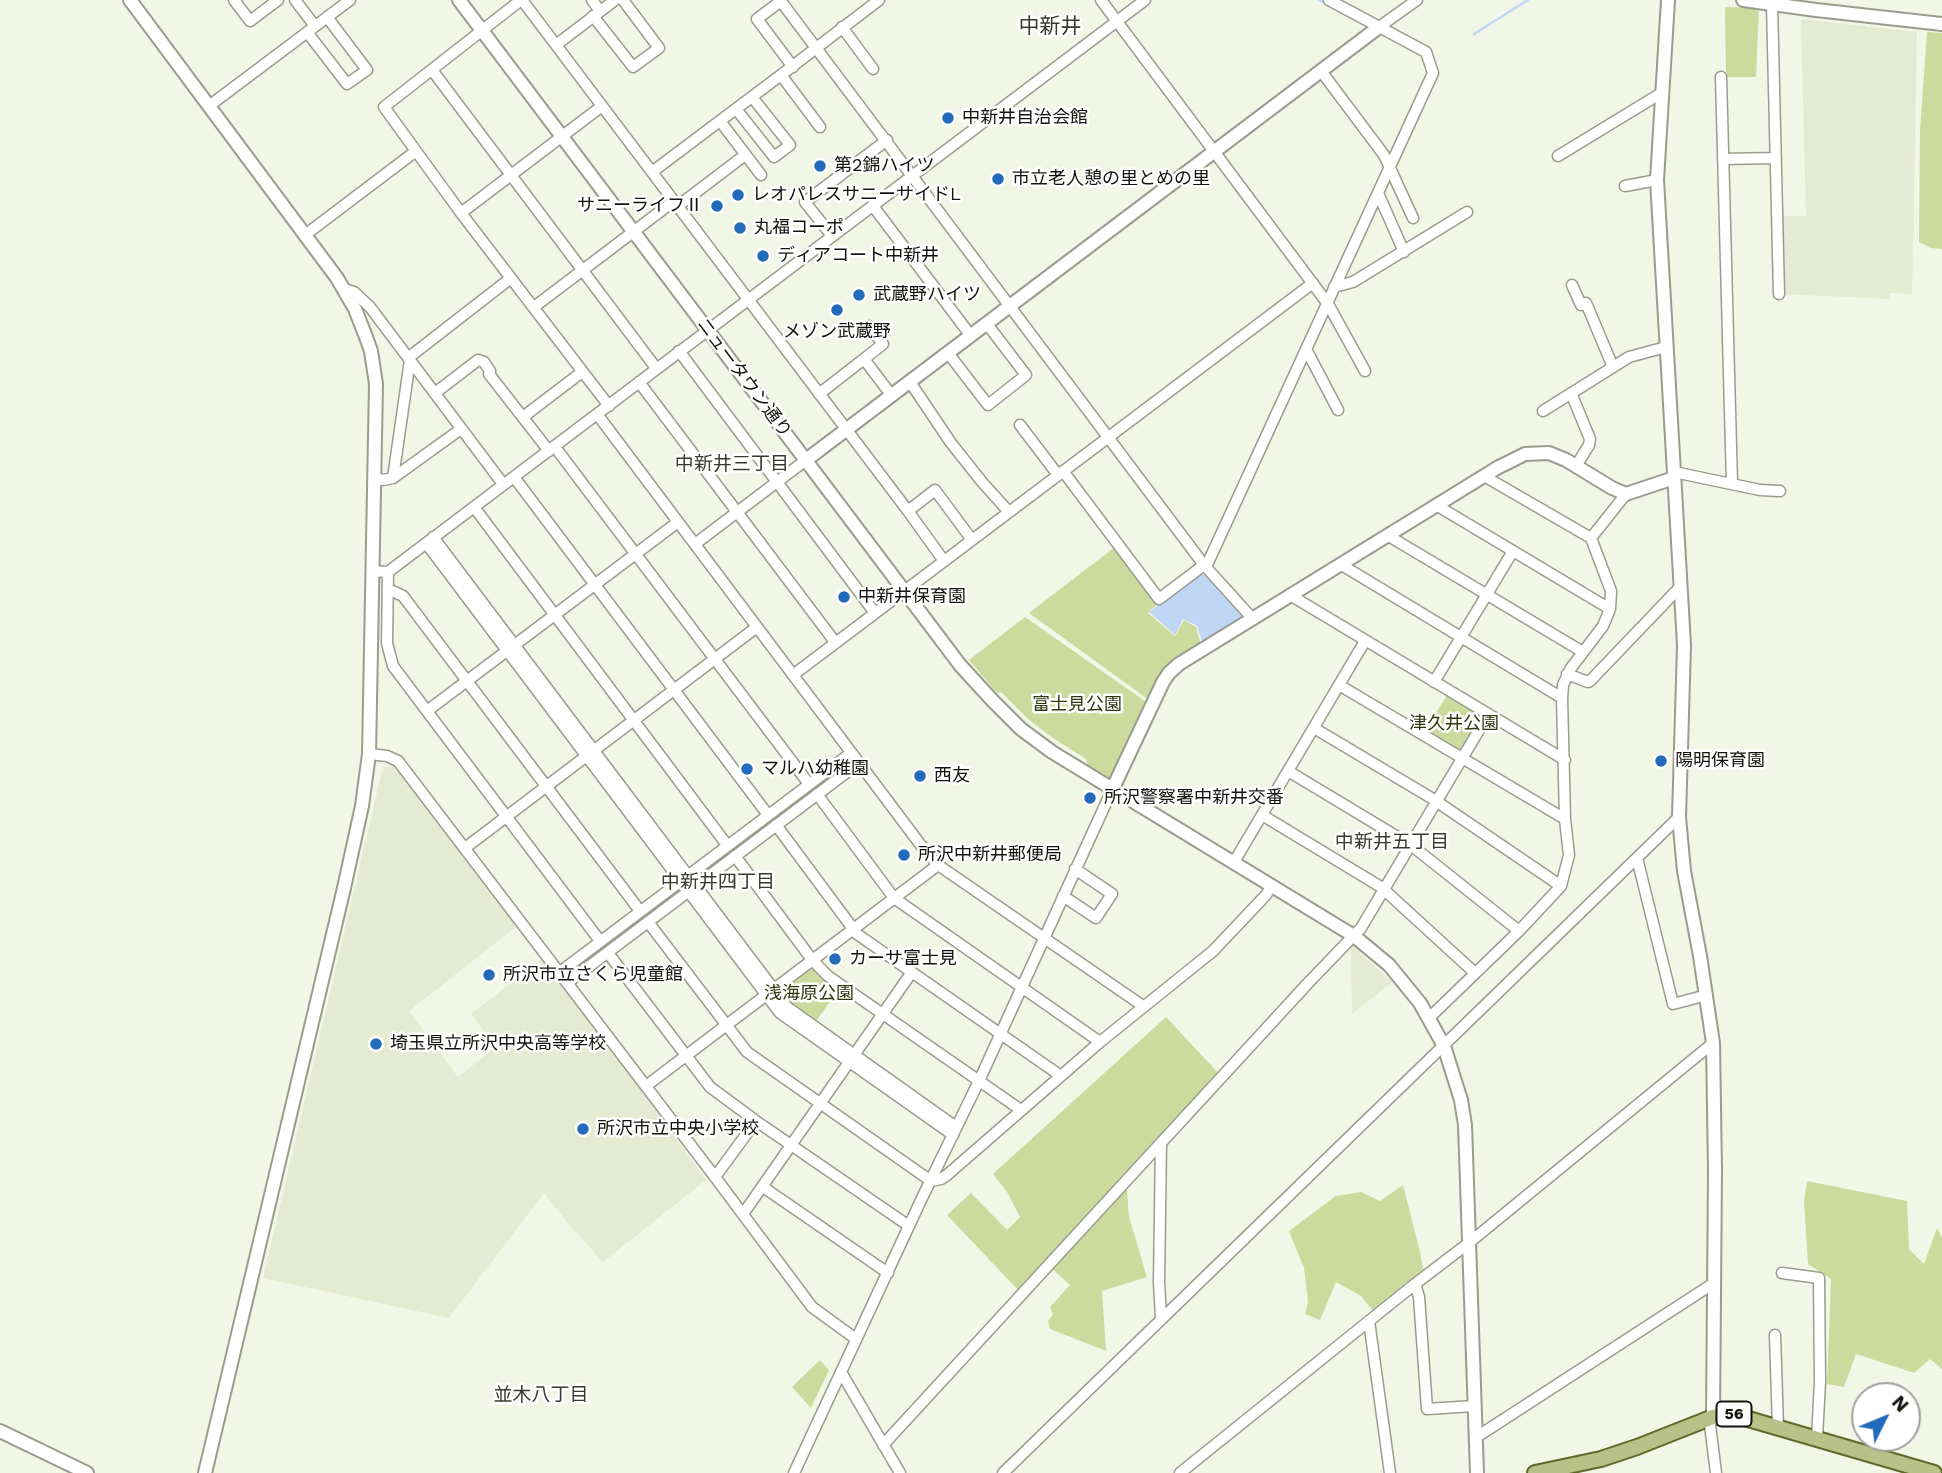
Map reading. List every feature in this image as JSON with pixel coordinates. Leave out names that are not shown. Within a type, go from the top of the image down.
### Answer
[{"type":"main road","name":"56","points":[[1535,1473],[1601,1459],[1713,1418],[1731,1414],[1934,1473]]},
{"type":"street","points":[[130,0],[344,289],[366,337],[374,367],[376,404],[369,754],[362,806],[205,1473]]},
{"type":"street","points":[[234,0],[250,21],[278,0]]},
{"type":"street","points":[[295,0],[347,84],[367,70],[327,17]]},
{"type":"street","points":[[209,106],[350,0]]},
{"type":"street","name":"ニュータウン通り","points":[[459,0],[904,591],[971,678],[1008,717],[1052,752],[1112,790],[1354,936],[1397,974],[1429,1018],[1444,1046],[1461,1100],[1465,1125],[1477,1473]]},
{"type":"street","points":[[608,406],[461,214],[384,107],[522,0],[944,561]]},
{"type":"street","points":[[592,0],[597,14],[633,67],[659,48],[623,0]]},
{"type":"street","points":[[556,45],[615,0]]},
{"type":"street","points":[[793,67],[757,19],[780,0],[1205,566],[1252,618]]},
{"type":"street","points":[[652,172],[879,0]]},
{"type":"street","points":[[1101,0],[1328,303],[1365,371]]},
{"type":"street","points":[[372,571],[388,572],[1145,0]]},
{"type":"street","points":[[1020,425],[1159,599],[1205,566],[1433,73],[1426,52],[1329,0]]},
{"type":"street","points":[[1668,0],[1657,180],[1684,645],[1679,817],[1684,871],[1713,1043],[1715,1171],[1713,1418],[1710,1425],[1716,1473]]},
{"type":"street","points":[[1743,0],[1942,24]]},
{"type":"street","points":[[695,544],[1414,1]]},
{"type":"street","points":[[1772,4],[1779,294]]},
{"type":"street","points":[[842,27],[873,69]]},
{"type":"street","points":[[432,70],[656,368]]},
{"type":"street","points":[[1321,71],[1390,165],[1413,219]]},
{"type":"street","points":[[781,75],[820,127]]},
{"type":"street","points":[[1721,77],[1732,484]]},
{"type":"street","points":[[1558,156],[1663,92]]},
{"type":"street","points":[[736,109],[774,157],[790,145],[752,97]]},
{"type":"street","points":[[461,214],[602,106]]},
{"type":"street","points":[[720,121],[761,175]]},
{"type":"street","points":[[832,236],[806,202],[887,140]]},
{"type":"street","points":[[305,235],[416,151]]},
{"type":"street","points":[[534,307],[634,232],[746,155]]},
{"type":"street","points":[[1724,159],[1776,158]]},
{"type":"street","points":[[1625,186],[1657,180]]},
{"type":"street","points":[[1378,192],[1404,252]]},
{"type":"street","points":[[873,206],[971,336]]},
{"type":"street","points":[[1334,287],[1353,282],[1467,212]]},
{"type":"street","points":[[393,478],[409,359],[512,278]]},
{"type":"street","points":[[793,675],[1313,283]]},
{"type":"street","points":[[1572,285],[1581,305],[1586,303],[1613,367]]},
{"type":"street","points":[[344,289],[354,292],[370,307],[503,484]]},
{"type":"street","points":[[948,353],[988,405],[1026,375],[987,324]]},
{"type":"street","points":[[818,394],[883,344],[869,326]]},
{"type":"street","points":[[1542,411],[1629,357],[1666,347]]},
{"type":"street","points":[[1306,349],[1338,410]]},
{"type":"street","points":[[679,351],[875,612]]},
{"type":"street","points":[[864,359],[892,396]]},
{"type":"street","points":[[435,393],[478,360],[484,362],[491,371],[489,374],[635,555],[809,784]]},
{"type":"street","points":[[523,417],[582,372]]},
{"type":"street","points":[[639,382],[835,642]]},
{"type":"street","points":[[910,382],[951,443],[1009,512]]},
{"type":"street","points":[[1571,393],[1590,439],[1576,466]]},
{"type":"street","points":[[597,414],[917,841],[938,865],[1143,1006]]},
{"type":"street","points":[[374,478],[393,478],[461,429]]},
{"type":"street","points":[[794,1473],[1169,673],[1186,658],[1518,456],[1532,453],[1556,455],[1626,494]]},
{"type":"street","points":[[1591,538],[1626,494],[1674,475],[1780,491]]},
{"type":"street","points":[[1429,1018],[1561,887],[1569,855],[1565,819],[1563,685],[1567,674],[1603,626],[1610,609],[1611,591],[1591,538],[1484,476]]},
{"type":"street","points":[[514,477],[768,815]]},
{"type":"street","points":[[908,511],[935,490],[972,540]]},
{"type":"street","points":[[1436,505],[1610,609]]},
{"type":"street","points":[[474,507],[727,845]]},
{"type":"street","points":[[427,711],[678,522]]},
{"type":"street","points":[[1387,535],[1583,652]]},
{"type":"street","points":[[430,540],[770,992],[852,1059],[955,1131]]},
{"type":"street","points":[[1434,682],[1513,551]]},
{"type":"street","points":[[1339,564],[1562,698]]},
{"type":"street","points":[[388,572],[387,643],[390,658],[399,674],[600,941]]},
{"type":"street","points":[[1567,674],[1588,682],[1591,680],[1680,587]]},
{"type":"street","points":[[388,589],[403,596],[640,911]]},
{"type":"street","points":[[1290,595],[1564,760]]},
{"type":"street","points":[[464,848],[757,627]]},
{"type":"street","points":[[1234,862],[1366,641]]},
{"type":"street","points":[[1339,685],[1565,819]]},
{"type":"street","points":[[883,1445],[1310,981],[1362,928],[1488,715]]},
{"type":"street","points":[[1314,728],[1437,802],[1561,887]]},
{"type":"street","points":[[559,972],[851,753]]},
{"type":"street","points":[[369,754],[387,756],[398,761],[812,1307],[856,1339]]},
{"type":"street","points":[[568,983],[859,763]]},
{"type":"street","points":[[1288,771],[1411,845],[1519,931]]},
{"type":"street","points":[[817,794],[894,898],[1100,1042]]},
{"type":"street","points":[[1262,815],[1384,890],[1475,973]]},
{"type":"street","points":[[1003,1473],[1679,817]]},
{"type":"street","points":[[776,825],[857,934],[1061,1076]]},
{"type":"street","points":[[736,856],[813,961],[828,976],[1021,1111]]},
{"type":"street","points":[[1637,858],[1672,1004],[1707,995]]},
{"type":"street","points":[[646,1086],[938,865]]},
{"type":"street","points":[[1063,896],[1096,918],[1112,894],[1075,869]]},
{"type":"street","points":[[931,1181],[947,1175],[1100,1042],[1219,946],[1272,885]]},
{"type":"street","points":[[648,922],[747,1052],[931,1181]]},
{"type":"street","points":[[608,953],[710,1087],[909,1226]]},
{"type":"street","points":[[743,1214],[912,972]]},
{"type":"street","points":[[1180,1473],[1470,1242],[1713,1043]]},
{"type":"street","points":[[715,1177],[756,1121]]},
{"type":"street","points":[[1161,1143],[1161,1318]]},
{"type":"street","points":[[763,1187],[888,1273]]},
{"type":"street","points":[[1782,1273],[1819,1278],[1820,1382],[1817,1438]]},
{"type":"street","points":[[1475,1438],[1714,1283]]},
{"type":"street","points":[[1415,1284],[1419,1297],[1427,1409],[1474,1406]]},
{"type":"street","points":[[1369,1321],[1390,1473]]},
{"type":"street","points":[[1775,1335],[1778,1427]]},
{"type":"street","points":[[841,1372],[900,1473]]},
{"type":"street","points":[[0,1431],[87,1473]]},
{"type":"shaded area","points":[[1801,19],[1917,32],[1912,294],[1889,293],[1889,299],[1782,294],[1780,216],[1806,216]]},
{"type":"shaded area","name":"埼玉県立所沢中央高等学校","points":[[394,766],[517,926],[409,1011],[458,1077],[496,1047],[471,1014],[542,959],[706,1180],[603,1262],[544,1193],[449,1318],[263,1278],[383,767]]},
{"type":"shaded area","points":[[1351,945],[1392,982],[1352,1014]]},
{"type":"green space","points":[[1725,7],[1759,8],[1756,77],[1726,77]]},
{"type":"green space","points":[[1927,32],[1942,33],[1942,249],[1931,248],[1919,242],[1920,131]]},
{"type":"green space","points":[[1115,547],[1158,604],[1148,613],[1175,636],[1184,620],[1196,627],[1201,644],[1149,700],[1029,613]]},
{"type":"green space","name":"富士見公園","points":[[1025,617],[1149,704],[1112,779],[1088,765],[1086,759],[1028,719],[1002,693],[996,692],[969,660]]},
{"type":"green space","name":"津久井公園","points":[[1447,695],[1483,717],[1461,753],[1425,731]]},
{"type":"green space","name":"浅海原公園","points":[[810,967],[814,967],[839,989],[814,1024],[781,994],[781,989]]},
{"type":"green space","points":[[1166,1017],[1221,1076],[1126,1177],[1129,1217],[1147,1277],[1102,1291],[1106,1351],[1050,1329],[1048,1321],[1053,1314],[1050,1307],[1070,1285],[1047,1264],[1020,1292],[947,1215],[971,1193],[1007,1230],[1020,1217],[1007,1192],[993,1174]]},
{"type":"green space","points":[[1807,1181],[1907,1201],[1909,1249],[1924,1264],[1937,1228],[1942,1238],[1942,1369],[1930,1359],[1914,1373],[1856,1354],[1844,1387],[1827,1384],[1831,1279],[1808,1264],[1804,1201]]},
{"type":"green space","points":[[1403,1185],[1423,1269],[1373,1311],[1361,1296],[1336,1282],[1320,1320],[1305,1314],[1308,1302],[1304,1268],[1289,1231],[1336,1196],[1361,1192],[1380,1201]]},
{"type":"green space","points":[[820,1360],[829,1370],[811,1408],[792,1387]]},
{"type":"water","points":[[1198,575],[1208,575],[1242,614],[1241,618],[1202,642],[1197,626],[1183,619],[1175,635],[1149,612]]},
{"type":"waterway","points":[[1319,0],[1367,26]]},
{"type":"waterway","points":[[1474,34],[1528,0]]},
{"type":"place","name":"中新井自治会館","points":[[948,118]]},
{"type":"place","name":"第2錦ハイツ","points":[[820,166]]},
{"type":"place","name":"市立老人憩の里とめの里","points":[[998,179]]},
{"type":"place","name":"レオパレスサニーサイドL","points":[[738,195]]},
{"type":"place","name":"サニーライフⅡ","points":[[717,206]]},
{"type":"place","name":"丸福コーポ","points":[[740,228]]},
{"type":"place","name":"ディアコート中新井","points":[[763,256]]},
{"type":"place","name":"武蔵野ハイツ","points":[[859,295]]},
{"type":"place","name":"メゾン武蔵野","points":[[837,310]]},
{"type":"place","name":"中新井保育園","points":[[844,597]]},
{"type":"place","name":"陽明保育園","points":[[1661,761]]},
{"type":"place","name":"マルハ幼稚園","points":[[747,769]]},
{"type":"place","name":"西友","points":[[920,776]]},
{"type":"place","name":"所沢警察署中新井交番","points":[[1090,798]]},
{"type":"place","name":"所沢中新井郵便局","points":[[904,855]]},
{"type":"place","name":"カーサ富士見","points":[[835,959]]},
{"type":"place","name":"所沢市立さくら児童館","points":[[489,975]]},
{"type":"place","name":"埼玉県立所沢中央高等学校","points":[[376,1044]]},
{"type":"place","name":"所沢市立中央小学校","points":[[583,1129]]},
{"type":"district","name":"中新井","points":[[1050,27]]},
{"type":"district","name":"中新井三丁目","points":[[732,464]]},
{"type":"district","name":"中新井五丁目","points":[[1392,842]]},
{"type":"district","name":"中新井四丁目","points":[[718,882]]},
{"type":"district","name":"並木八丁目","points":[[541,1395]]}]
